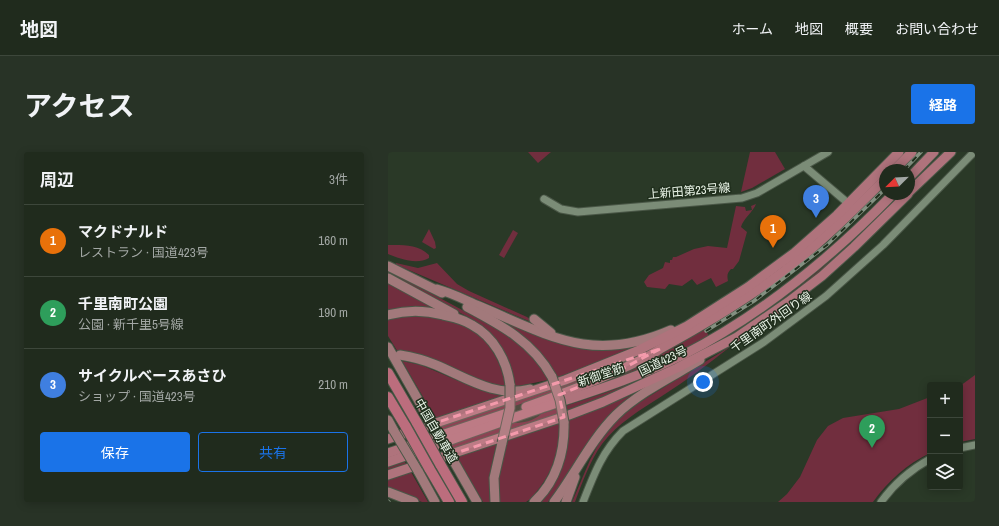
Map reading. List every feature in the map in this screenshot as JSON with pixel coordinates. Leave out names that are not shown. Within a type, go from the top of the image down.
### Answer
[{"type":"highway","name":"国道423号","points":[[388,439],[637,351],[687,326],[779,265],[849,204],[899,152]]},
{"type":"highway","points":[[900,164],[912,152]]},
{"type":"highway","points":[[915,172],[934,152]]},
{"type":"highway","points":[[931,170],[945,152]]},
{"type":"highway","name":"国道423号","points":[[915,186],[950,152]]},
{"type":"highway","name":"新御堂筋","points":[[388,453],[564,393],[620,370],[653,354],[721,315],[798,261],[850,215],[879,185]]},
{"type":"highway","name":"新御堂筋","points":[[388,462],[628,378],[686,354],[737,324],[792,286],[846,241],[887,200]]},
{"type":"highway","name":"国道423号","points":[[388,476],[569,415],[602,402],[677,368],[737,337],[788,302],[822,276],[863,239],[901,200]]},
{"type":"highway","points":[[558,380],[613,367],[660,349]]},
{"type":"highway","name":"中国自動車道","points":[[388,373],[462,502]]},
{"type":"highway","name":"中国自動車道","points":[[388,397],[449,502]]},
{"type":"main road","points":[[388,266],[437,289],[453,294],[544,334],[577,344],[595,346],[625,344],[652,338],[696,320]]},
{"type":"main road","points":[[388,278],[473,325],[486,335],[497,349],[507,368],[510,385],[510,408],[494,478],[495,502]]},
{"type":"main road","points":[[437,289],[516,335],[539,356],[558,380],[564,422],[562,448],[557,468],[546,488],[534,502]]},
{"type":"main road","points":[[388,315],[406,311],[425,312],[457,318],[473,325]]},
{"type":"main road","points":[[534,319],[551,333],[564,340]]},
{"type":"main road","points":[[554,502],[606,427],[624,408],[642,395],[737,337]]},
{"type":"main road","points":[[388,347],[477,502]]},
{"type":"main road","points":[[400,355],[424,361],[476,384],[497,390],[524,390],[558,380]]},
{"type":"main road","points":[[388,420],[435,502]]},
{"type":"main road","points":[[566,502],[583,459]]},
{"type":"main road","points":[[388,492],[414,502]]},
{"type":"street","name":"上新田第23号線","points":[[544,199],[561,209],[578,212],[740,198],[757,193],[828,152]]},
{"type":"street","name":"千里南町外回り線","points":[[583,502],[602,457],[623,431],[770,337],[826,296],[876,252],[974,152]]},
{"type":"street","points":[[804,166],[849,204]]},
{"type":"street","points":[[963,447],[975,445]]},
{"type":"street","points":[[880,502],[906,475],[927,461]]},
{"type":"highlighted area","points":[[660,349],[620,370],[559,395],[564,417],[450,455],[432,424]]},
{"type":"shaded area","points":[[528,152],[551,152],[538,163]]},
{"type":"shaded area","points":[[750,152],[775,152],[785,169],[752,188],[741,192]]},
{"type":"shaded area","points":[[756,204],[741,227],[747,232],[739,261],[729,272],[727,276],[728,281],[716,287],[711,278],[697,285],[692,279],[682,286],[669,284],[665,289],[647,287],[644,282],[649,275],[663,268],[665,262],[670,263],[670,260],[672,260],[673,257],[694,249],[708,246],[727,248],[736,206],[745,207],[746,211],[752,210],[751,206]]},
{"type":"shaded area","points":[[885,213],[854,243],[788,297],[754,321],[718,343],[680,364],[642,383],[565,413],[454,451],[450,445],[514,423],[528,421],[541,414],[626,385],[675,365],[703,351],[757,318],[783,299],[808,280],[879,216]]},
{"type":"shaded area","points":[[429,229],[435,242],[436,248],[434,249],[422,242]]},
{"type":"shaded area","points":[[513,230],[518,233],[504,258],[499,255]]},
{"type":"shaded area","points":[[388,245],[415,247],[425,251],[429,255],[429,258],[414,261],[398,258],[388,254]]},
{"type":"shaded area","points":[[396,263],[418,268],[437,263],[457,284],[469,291],[527,317],[531,320],[531,322],[396,265]]},
{"type":"shaded area","points":[[388,270],[503,332],[529,353],[548,380],[514,387],[480,325],[470,318],[388,275]]},
{"type":"shaded area","points":[[388,282],[435,308],[426,307],[388,311]]},
{"type":"shaded area","points":[[427,315],[461,323],[478,333],[497,359],[506,387],[497,386],[398,352],[388,336],[388,320],[407,316]]},
{"type":"shaded area","points":[[495,316],[552,340],[639,345],[556,378],[537,350],[514,329]]},
{"type":"shaded area","points":[[705,329],[710,338],[650,368],[513,414],[676,345]]},
{"type":"shaded area","points":[[731,346],[688,378],[630,417],[608,436],[587,472],[575,502],[572,502],[599,443],[618,419],[640,402]]},
{"type":"shaded area","points":[[402,361],[421,365],[480,390],[504,396],[436,419]]},
{"type":"shaded area","points":[[975,375],[975,439],[963,441],[963,418],[963,384]]},
{"type":"shaded area","points":[[594,376],[544,396],[442,431],[439,425],[541,390]]},
{"type":"shaded area","points":[[635,394],[568,474],[548,502],[539,502],[545,496],[567,419]]},
{"type":"shaded area","points":[[927,398],[927,454],[898,474],[873,502],[778,502],[787,494],[800,477],[817,440],[828,426],[843,418],[899,409]]},
{"type":"shaded area","points":[[560,421],[559,440],[552,467],[536,493],[526,502],[498,502],[497,483],[507,440]]},
{"type":"shaded area","points":[[497,443],[491,472],[490,502],[483,502],[457,457]]},
{"type":"shaded area","points":[[404,460],[407,466],[388,473],[388,466]]},
{"type":"shaded area","points":[[411,472],[428,502],[422,502],[388,489],[388,480]]},
{"type":"railway","points":[[910,164],[921,152]]},
{"type":"railway","points":[[706,331],[754,301],[827,245],[879,195]]},
{"type":"place","name":"サイクルベースあさひ","points":[[816,218]]},
{"type":"place","name":"マクドナルド","points":[[773,248]]},
{"type":"place","name":"千里南町公園","points":[[872,448]]}]
